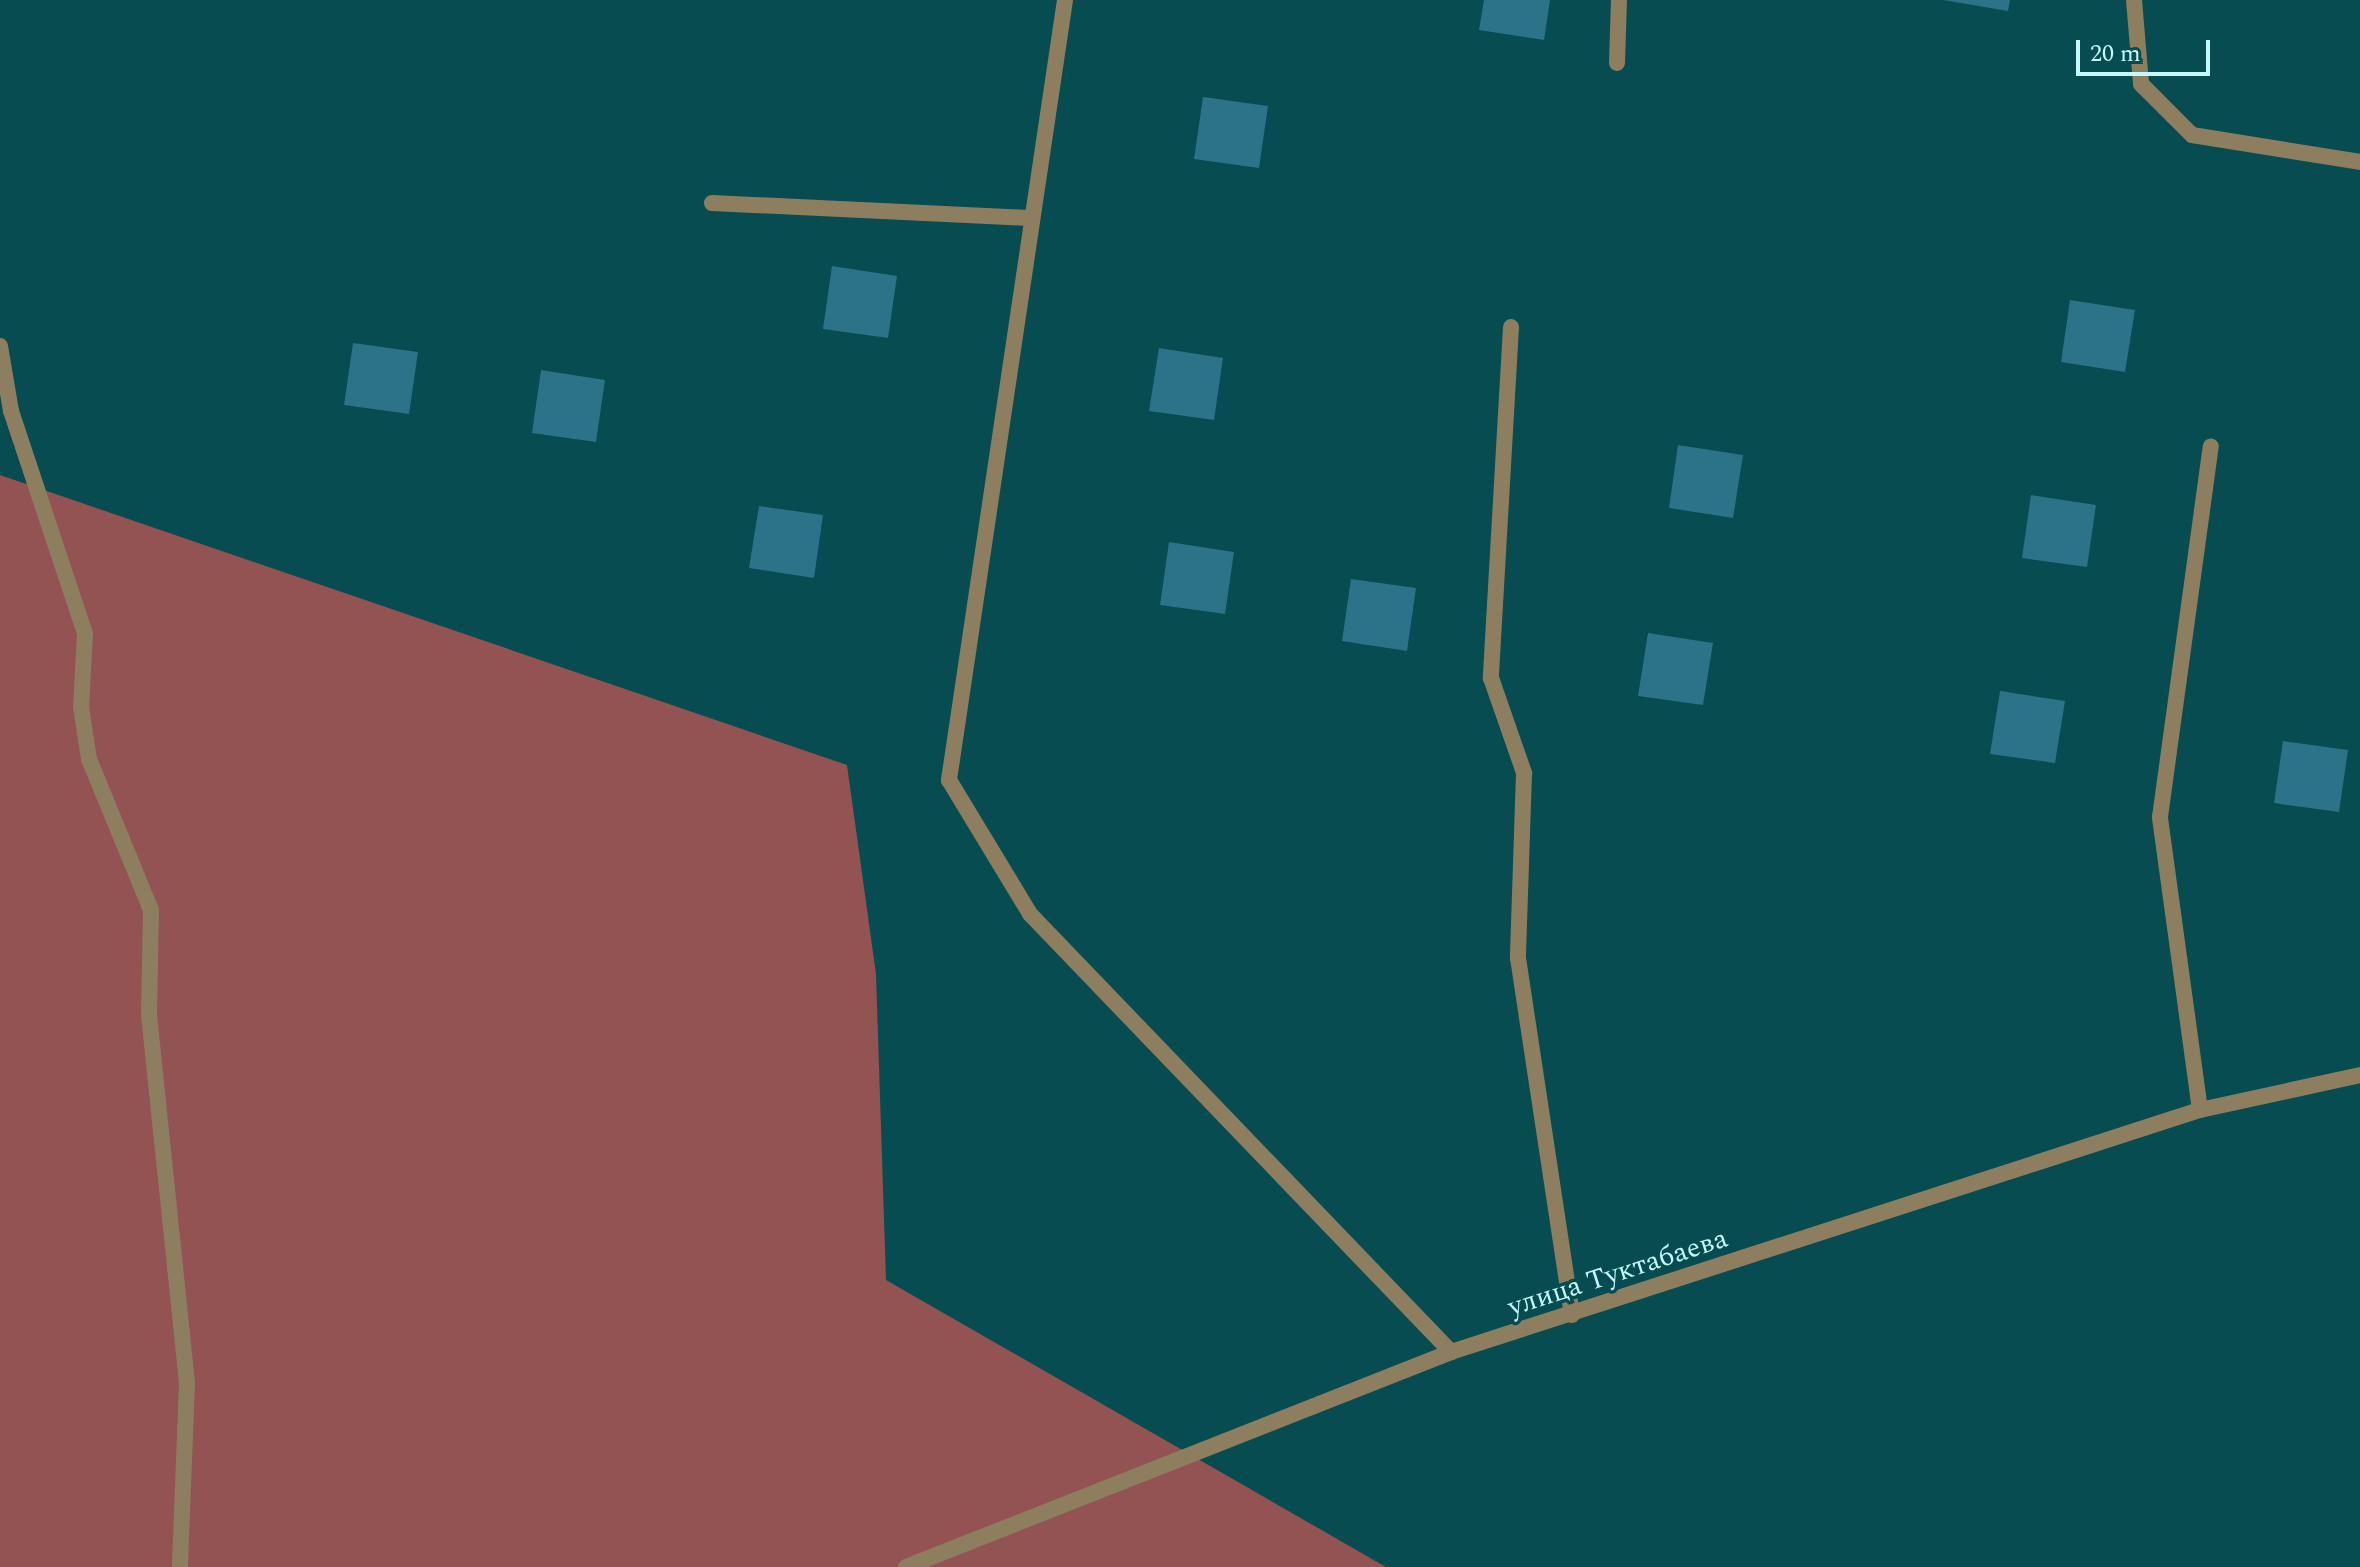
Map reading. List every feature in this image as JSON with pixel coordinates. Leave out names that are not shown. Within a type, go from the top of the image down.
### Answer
[{"type":"street","points":[[1065,0],[1028,218],[1019,324],[949,780],[1030,914],[1451,1352]]},
{"type":"street","points":[[1617,63],[1619,0]]},
{"type":"street","points":[[2134,0],[2141,84],[2192,135],[2360,162]]},
{"type":"street","points":[[712,203],[1028,218]]},
{"type":"street","points":[[1511,327],[1491,678],[1524,773],[1518,958],[1572,1315]]},
{"type":"street","points":[[0,346],[15,425],[85,634],[81,707],[89,759],[151,910],[149,1015],[187,1383],[180,1567]]},
{"type":"street","points":[[2200,1110],[2160,817],[2211,446]]},
{"type":"street","name":"улица Туктабаева","points":[[906,1567],[1451,1352],[2200,1110],[2360,1075]]},
{"type":"shaded area","points":[[0,475],[847,765],[876,974],[886,1280],[1386,1567],[0,1567]]},
{"type":"building","points":[[1484,0],[1550,0],[1544,40],[1479,30]]},
{"type":"building","points":[[1943,0],[2010,0],[2008,11]]},
{"type":"building","points":[[1203,97],[1268,106],[1259,168],[1194,159]]},
{"type":"building","points":[[832,266],[897,276],[888,338],[823,329]]},
{"type":"building","points":[[2070,300],[2135,310],[2125,372],[2061,362]]},
{"type":"building","points":[[353,343],[418,352],[409,414],[344,405]]},
{"type":"building","points":[[1159,348],[1223,358],[1214,420],[1149,411]]},
{"type":"building","points":[[541,370],[605,380],[596,442],[532,433]]},
{"type":"building","points":[[1678,445],[1743,455],[1733,518],[1669,508]]},
{"type":"building","points":[[2031,495],[2096,505],[2087,567],[2022,558]]},
{"type":"building","points":[[759,506],[823,515],[814,578],[749,568]]},
{"type":"building","points":[[1169,542],[1234,552],[1225,614],[1160,605]]},
{"type":"building","points":[[1351,579],[1416,588],[1407,651],[1342,641]]},
{"type":"building","points":[[1648,633],[1713,643],[1703,705],[1638,696]]},
{"type":"building","points":[[2000,691],[2065,701],[2055,763],[1990,754]]},
{"type":"building","points":[[2283,741],[2348,750],[2339,812],[2274,803]]}]
